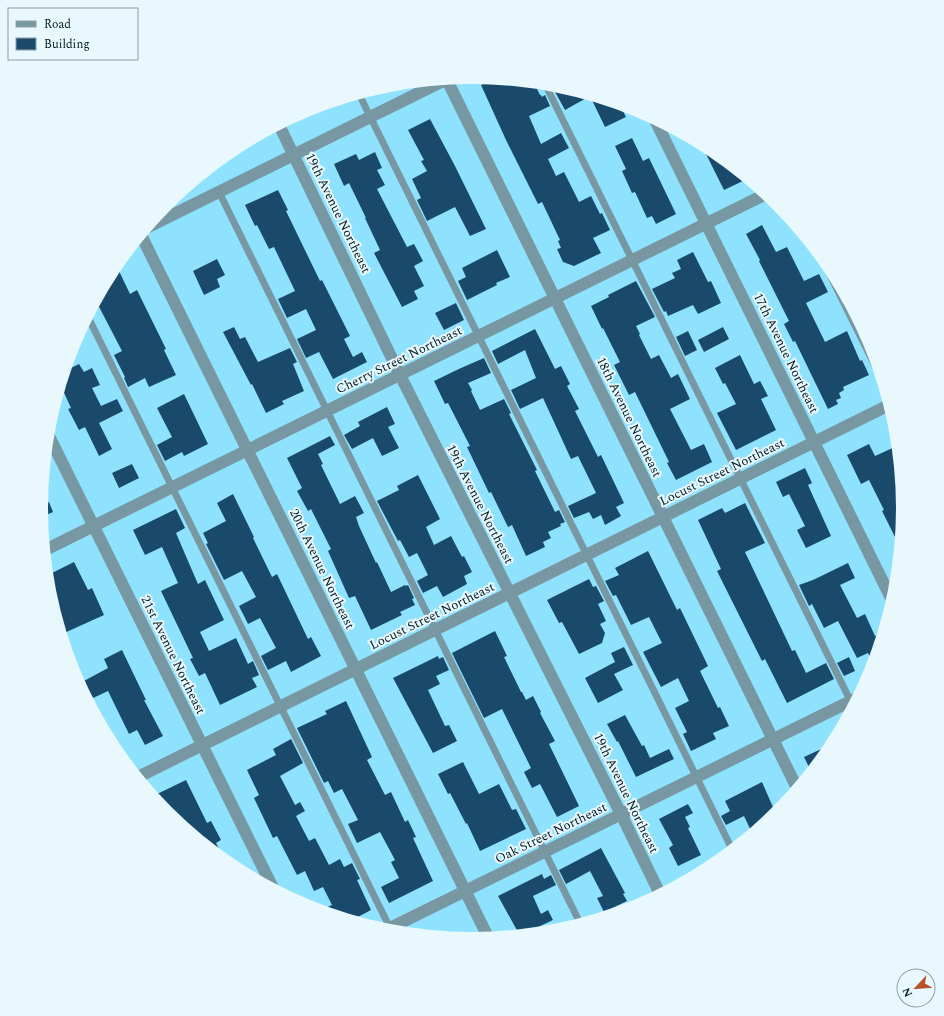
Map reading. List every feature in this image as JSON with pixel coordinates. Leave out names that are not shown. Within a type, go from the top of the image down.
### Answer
[{"type":"street","name":"18th Avenue Northeast","points":[[448,85],[795,783]]},
{"type":"street","points":[[159,221],[433,86]]},
{"type":"street","name":"17th Avenue Northeast","points":[[659,127],[888,592]]},
{"type":"street","name":"19th Avenue Northeast","points":[[281,129],[400,375],[658,889]]},
{"type":"street","name":"Cherry Street Northeast","points":[[50,547],[760,197]]},
{"type":"street","name":"20th Avenue Northeast","points":[[144,240],[485,932]]},
{"type":"street","name":"Locust Street Northeast","points":[[143,775],[884,407]]},
{"type":"street","name":"21st Avenue Northeast","points":[[53,444],[269,880]]},
{"type":"street","name":"Oak Street Northeast","points":[[398,925],[773,739],[847,705]]},
{"type":"lane","points":[[548,91],[740,479],[851,698]]},
{"type":"lane","points":[[361,98],[730,844]]},
{"type":"lane","points":[[219,192],[578,919]]},
{"type":"lane","points":[[91,323],[386,923]]},
{"type":"building","points":[[481,85],[500,85],[537,89],[542,97],[545,95],[550,106],[529,116],[541,144],[561,133],[569,148],[548,159],[556,176],[564,172],[579,202],[591,196],[600,214],[602,213],[610,230],[593,238],[601,253],[574,266],[563,262],[557,249],[561,248],[558,241],[560,240],[542,202],[538,204],[506,140]]},
{"type":"building","points":[[555,92],[585,99],[565,110]]},
{"type":"building","points":[[593,102],[624,112],[626,117],[605,127]]},
{"type":"building","points":[[430,119],[486,229],[470,236],[455,207],[427,221],[417,200],[421,198],[412,179],[427,171],[421,161],[424,160],[408,130]]},
{"type":"building","points":[[632,138],[643,161],[649,158],[676,214],[656,224],[652,216],[647,218],[635,192],[632,193],[622,171],[626,169],[615,146]]},
{"type":"building","points":[[375,152],[382,168],[377,170],[385,185],[377,189],[407,247],[414,244],[423,261],[414,266],[424,286],[414,291],[418,299],[402,307],[374,253],[380,250],[366,218],[349,183],[344,186],[334,164],[356,154],[359,160]]},
{"type":"building","points":[[706,154],[742,181],[724,190]]},
{"type":"building","points":[[278,190],[288,210],[286,211],[320,281],[322,280],[350,336],[344,339],[353,357],[362,352],[367,362],[333,379],[319,352],[306,358],[297,339],[316,330],[306,309],[287,318],[278,299],[295,291],[274,247],[269,249],[257,225],[255,226],[245,205]]},
{"type":"building","points":[[762,225],[776,252],[787,247],[804,281],[819,274],[828,292],[806,303],[825,342],[847,331],[860,361],[862,360],[869,375],[843,387],[844,390],[839,393],[841,398],[836,400],[838,404],[828,409],[795,341],[793,342],[784,324],[789,321],[746,234]]},
{"type":"building","points":[[497,250],[510,277],[496,283],[497,285],[467,300],[458,281],[466,277],[462,268]]},
{"type":"building","points":[[693,252],[708,282],[711,281],[721,303],[698,314],[693,305],[668,316],[666,311],[664,312],[652,289],[675,278],[672,273],[681,269],[677,260]]},
{"type":"building","points":[[217,259],[225,275],[217,279],[220,287],[204,295],[193,271]]},
{"type":"building","points":[[119,272],[130,294],[137,290],[166,349],[164,350],[176,375],[149,387],[145,378],[128,387],[124,378],[125,377],[114,355],[122,351],[99,307]]},
{"type":"building","points":[[636,281],[655,317],[636,326],[640,334],[639,335],[651,359],[659,355],[671,378],[678,374],[690,399],[670,409],[691,450],[704,444],[712,462],[676,480],[667,463],[669,462],[635,392],[629,395],[614,365],[620,362],[591,306],[609,297],[608,295]]},
{"type":"building","points":[[456,303],[464,320],[444,330],[435,313]]},
{"type":"building","points":[[234,327],[240,339],[245,337],[258,362],[290,348],[297,362],[293,364],[304,391],[282,401],[284,404],[266,413],[252,384],[251,385],[223,332]]},
{"type":"building","points":[[723,327],[729,339],[704,352],[698,340]]},
{"type":"building","points":[[535,329],[555,369],[561,366],[570,384],[567,386],[579,409],[575,411],[598,457],[601,455],[624,503],[616,507],[621,516],[605,525],[601,515],[593,519],[589,512],[574,518],[568,506],[596,493],[578,456],[571,459],[543,398],[520,409],[511,390],[536,378],[525,350],[498,364],[492,351]]},
{"type":"building","points":[[688,331],[697,350],[685,356],[676,337]]},
{"type":"building","points":[[740,355],[754,384],[760,381],[768,396],[761,399],[776,430],[736,450],[717,413],[736,404],[715,368]]},
{"type":"building","points":[[484,358],[491,373],[468,383],[480,410],[504,399],[511,413],[509,414],[537,470],[535,471],[555,512],[559,510],[565,522],[560,524],[561,526],[548,532],[551,538],[543,542],[545,547],[526,556],[512,525],[508,527],[491,492],[489,493],[467,447],[470,446],[448,403],[445,404],[434,381]]},
{"type":"building","points":[[79,364],[84,372],[92,368],[100,385],[92,388],[101,406],[117,399],[123,411],[99,423],[112,449],[99,456],[85,427],[79,430],[68,409],[71,408],[64,392],[73,367]]},
{"type":"building","points":[[184,394],[208,444],[184,456],[182,452],[165,461],[157,445],[172,437],[157,408]]},
{"type":"building","points":[[387,407],[395,424],[388,427],[399,448],[382,456],[373,438],[352,449],[344,435],[360,426],[358,422]]},
{"type":"building","points":[[330,436],[335,445],[318,454],[323,464],[321,465],[340,504],[355,496],[364,513],[356,517],[359,526],[391,592],[408,585],[414,598],[412,599],[415,605],[400,612],[402,615],[371,630],[355,596],[349,598],[328,551],[331,549],[311,509],[308,511],[297,491],[302,488],[287,458]]},
{"type":"building","points":[[869,444],[875,456],[891,449],[895,480],[895,537],[882,511],[884,510],[869,480],[861,484],[847,455]]},
{"type":"building","points":[[132,464],[139,478],[119,488],[112,473]]},
{"type":"building","points":[[805,468],[812,483],[808,485],[831,536],[806,548],[797,530],[805,526],[789,494],[783,497],[776,482]]},
{"type":"building","points":[[418,475],[440,519],[426,527],[434,545],[451,536],[472,572],[464,576],[467,584],[443,597],[437,586],[423,593],[417,581],[428,575],[417,553],[409,557],[400,540],[398,541],[377,501],[399,490],[397,486]]},
{"type":"building","points":[[233,494],[272,577],[277,574],[308,639],[311,637],[321,656],[291,672],[286,661],[268,670],[261,656],[276,648],[260,618],[248,624],[239,606],[256,597],[242,571],[224,580],[206,544],[208,543],[203,533],[226,521],[217,503]]},
{"type":"building","points":[[48,502],[53,512],[48,514],[48,508]]},
{"type":"building","points":[[745,503],[765,543],[745,552],[792,651],[795,650],[806,673],[826,663],[834,679],[787,703],[765,659],[762,661],[717,571],[721,569],[698,520],[722,508],[725,513]]},
{"type":"building","points":[[176,509],[185,528],[176,533],[188,561],[198,584],[205,580],[224,620],[200,632],[209,651],[236,638],[248,664],[253,661],[259,675],[252,678],[257,687],[220,705],[205,673],[199,676],[190,659],[193,658],[161,591],[178,583],[162,547],[145,555],[133,530]]},
{"type":"building","points":[[648,551],[677,610],[680,608],[708,666],[700,671],[718,708],[720,707],[729,726],[713,733],[716,739],[691,751],[683,734],[687,732],[675,708],[689,701],[678,678],[661,687],[643,652],[662,643],[649,617],[631,625],[616,595],[613,596],[605,581],[619,575],[615,568]]},
{"type":"building","points":[[74,562],[88,590],[92,588],[104,615],[67,632],[62,618],[53,572]]},
{"type":"building","points":[[848,563],[855,578],[840,585],[857,618],[865,614],[876,636],[869,655],[868,653],[857,658],[838,621],[824,628],[812,604],[809,606],[799,585]]},
{"type":"building","points":[[589,579],[593,587],[596,586],[604,601],[598,604],[606,621],[600,624],[605,633],[602,643],[579,654],[562,622],[559,623],[547,600]]},
{"type":"building","points":[[495,631],[507,656],[504,657],[521,692],[526,700],[533,696],[555,741],[549,744],[579,806],[557,817],[540,784],[532,788],[524,772],[531,768],[502,709],[484,718],[452,653]]},
{"type":"building","points":[[624,647],[633,665],[614,674],[623,690],[598,703],[585,678],[615,662],[611,653]]},
{"type":"building","points":[[122,650],[146,700],[144,700],[163,736],[145,745],[137,730],[129,734],[108,691],[93,698],[85,680],[108,668],[104,659]]},
{"type":"building","points":[[438,656],[439,659],[443,657],[449,670],[436,676],[440,684],[428,690],[445,726],[449,725],[457,741],[433,753],[393,678]]},
{"type":"building","points":[[849,657],[855,671],[844,676],[837,663]]},
{"type":"building","points":[[346,701],[372,757],[367,760],[385,795],[391,792],[405,822],[408,820],[416,837],[413,838],[433,881],[389,903],[381,887],[399,878],[391,862],[395,860],[380,832],[357,843],[348,824],[358,820],[342,789],[334,793],[328,781],[324,783],[297,728],[327,714],[325,711]]},
{"type":"building","points":[[625,715],[642,746],[644,745],[650,758],[669,749],[674,759],[636,777],[618,741],[617,742],[607,724]]},
{"type":"building","points":[[291,739],[303,763],[280,776],[295,805],[300,802],[305,811],[296,816],[309,841],[315,838],[329,865],[340,859],[344,867],[352,863],[360,879],[357,880],[371,910],[358,917],[329,906],[332,905],[323,887],[314,891],[305,871],[297,875],[277,836],[273,838],[254,798],[259,795],[247,770],[276,755],[273,749]]},
{"type":"building","points":[[821,749],[808,766],[804,757]]},
{"type":"building","points":[[463,762],[479,794],[499,784],[512,810],[516,809],[526,829],[480,851],[467,823],[466,824],[450,793],[448,794],[438,774]]},
{"type":"building","points":[[186,780],[207,823],[211,821],[221,840],[216,843],[218,847],[192,827],[158,793]]},
{"type":"building","points":[[762,782],[773,807],[750,829],[744,816],[726,825],[721,816],[730,811],[725,801]]},
{"type":"building","points":[[688,804],[693,813],[685,817],[690,827],[688,828],[701,855],[678,866],[669,848],[673,845],[659,819]]},
{"type":"building","points":[[601,848],[625,893],[623,894],[627,901],[603,911],[597,898],[603,896],[590,871],[566,884],[559,870]]},
{"type":"building","points":[[542,874],[544,879],[551,875],[556,885],[533,896],[541,914],[548,910],[553,920],[540,926],[516,929],[498,896]]}]
